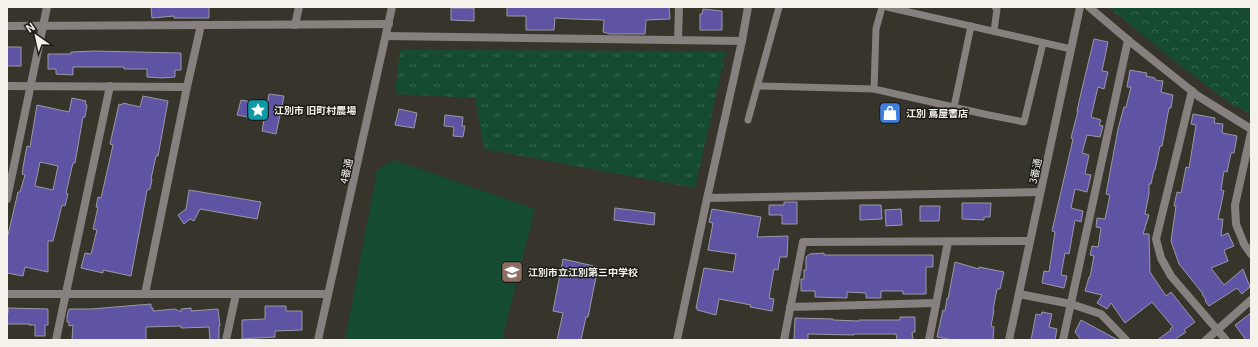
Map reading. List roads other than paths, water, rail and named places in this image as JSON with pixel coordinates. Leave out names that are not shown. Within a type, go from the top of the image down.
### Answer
[{"type":"street","points":[[7,199],[47,7]]},
{"type":"street","points":[[295,25],[299,7]]},
{"type":"street","name":"4番通","points":[[318,340],[392,7]]},
{"type":"street","points":[[678,40],[679,7]]},
{"type":"street","points":[[677,340],[742,41],[748,7]]},
{"type":"street","name":"3番通","points":[[1009,340],[1080,7]]},
{"type":"street","points":[[1089,7],[1192,91],[1251,129]]},
{"type":"street","points":[[7,26],[389,24]]},
{"type":"street","points":[[145,294],[201,25]]},
{"type":"street","points":[[386,36],[742,41]]},
{"type":"street","points":[[1063,340],[1128,40]]},
{"type":"street","points":[[7,86],[187,87]]},
{"type":"street","points":[[56,340],[110,86]]},
{"type":"street","points":[[1192,91],[1156,239],[1161,258],[1171,276],[1226,340]]},
{"type":"street","points":[[1251,133],[1235,205],[1236,224],[1244,244],[1251,254]]},
{"type":"street","points":[[707,198],[1040,192]]},
{"type":"street","points":[[784,340],[803,242],[1030,241]]},
{"type":"street","points":[[929,340],[948,242]]},
{"type":"street","points":[[7,294],[328,294]]},
{"type":"street","points":[[226,340],[236,294]]},
{"type":"street","points":[[1019,294],[1071,304],[1101,314],[1126,340]]},
{"type":"street","points":[[1206,340],[1251,300]]},
{"type":"street","points":[[790,307],[936,303]]},
{"type":"lane","points":[[748,120],[779,7]]},
{"type":"lane","points":[[874,89],[876,29],[882,7]]},
{"type":"lane","points":[[887,7],[1071,49]]},
{"type":"lane","points":[[994,8],[994,31]]},
{"type":"lane","points":[[954,107],[971,26]]},
{"type":"lane","points":[[758,86],[874,89],[1024,122],[1043,43]]},
{"type":"place","name":"江別市 旧町村農場","points":[[258,110]]},
{"type":"place","name":"江別 蔦屋書店","points":[[890,113]]},
{"type":"place","name":"江別市立江別第三中学校","points":[[512,272]]}]
